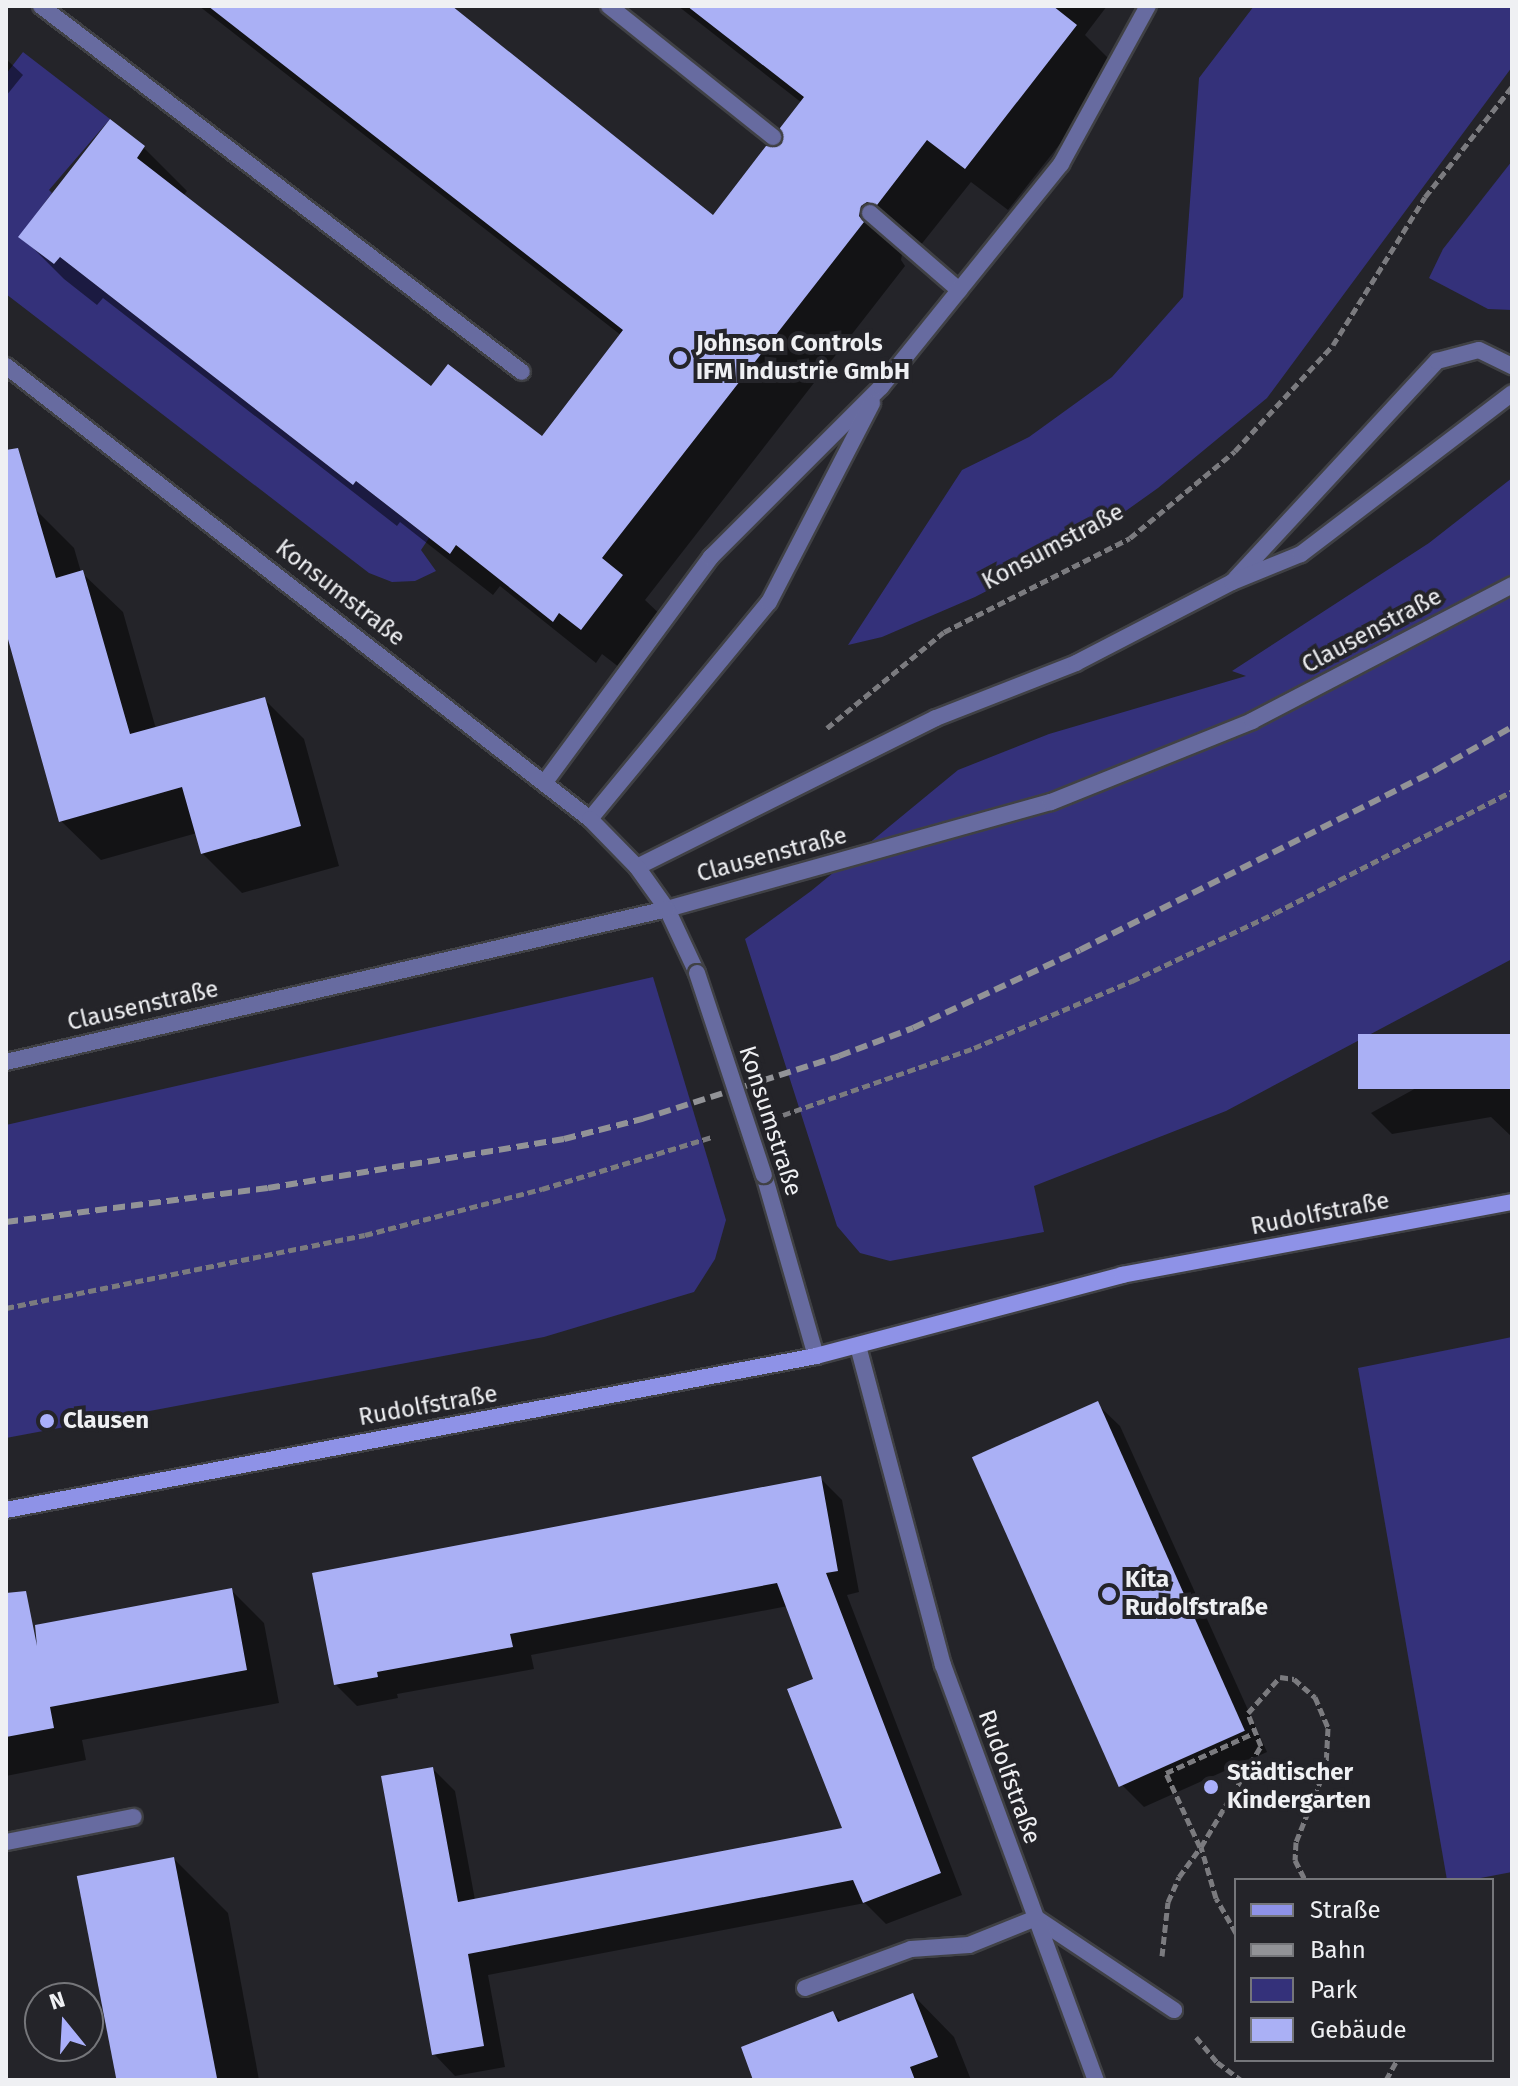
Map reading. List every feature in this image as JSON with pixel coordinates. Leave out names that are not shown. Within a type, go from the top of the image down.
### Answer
[{"type":"street","points":[[41,6],[522,372]]},
{"type":"street","points":[[609,6],[773,137]]},
{"type":"street","points":[[545,782],[711,557],[881,387],[1061,164],[1148,6]]},
{"type":"street","points":[[870,213],[959,290]]},
{"type":"street","points":[[1232,582],[1437,361],[1479,350],[1512,366]]},
{"type":"street","name":"Konsumstraße","points":[[6,366],[545,782],[590,819],[637,867],[667,909],[697,973],[764,1175],[816,1356]]},
{"type":"street","points":[[590,819],[769,602],[881,387]]},
{"type":"street","points":[[637,867],[936,718],[1076,663],[1232,582],[1301,554],[1512,393]]},
{"type":"street","name":"Clausenstraße","points":[[6,1062],[667,909],[1051,802],[1252,721],[1512,585]]},
{"type":"street","name":"Rudolfstraße","points":[[6,1510],[816,1356],[1122,1275],[1512,1202]]},
{"type":"street","name":"Rudolfstraße","points":[[858,1346],[943,1665],[1096,2080]]},
{"type":"street","points":[[6,1842],[134,1817]]},
{"type":"street","points":[[805,1988],[911,1949],[969,1945],[1036,1918],[1174,2010]]},
{"type":"path","name":"Konsumstraße","points":[[817,736],[944,632],[1130,538],[1235,451],[1333,345],[1425,197],[1512,87]]},
{"type":"path","points":[[840,1097],[974,1048],[1132,981],[1275,913],[1512,791]]},
{"type":"path","points":[[6,1308],[365,1235],[542,1189],[659,1153]]},
{"type":"path","points":[[1241,2080],[1217,2062],[1174,2010],[1160,1949],[1168,1902],[1179,1877],[1201,1847],[1261,1746],[1248,1713],[1280,1677],[1294,1679],[1315,1697],[1323,1712],[1329,1746],[1326,1767],[1296,1842],[1295,1860],[1304,1878]]},
{"type":"path","points":[[1234,1930],[1216,1898],[1201,1847],[1166,1773],[1256,1732]]},
{"type":"path","points":[[1386,2080],[1396,2062]]},
{"type":"green space","points":[[1254,6],[1512,6],[1512,67],[1267,398],[1158,488],[1085,540],[975,597],[882,637],[848,645],[962,470],[1029,437],[1112,377],[1183,297],[1199,78]]},
{"type":"green space","points":[[23,52],[110,119],[49,190],[52,193],[19,237],[54,264],[60,257],[353,485],[356,481],[429,538],[421,550],[436,571],[415,581],[392,582],[369,573],[6,294],[6,74]]},
{"type":"green space","points":[[1512,161],[1512,310],[1488,309],[1429,278],[1443,249]]},
{"type":"green space","points":[[1512,478],[1512,959],[1226,1111],[1034,1186],[1044,1232],[890,1261],[860,1253],[837,1226],[745,939],[811,891],[958,770],[1049,734],[1246,676],[1232,671],[1429,543]]},
{"type":"green space","points":[[653,977],[726,1220],[715,1259],[694,1292],[544,1337],[6,1438],[6,1125]]},
{"type":"green space","points":[[1512,1337],[1512,1872],[1480,1878],[1447,1878],[1358,1368]]},
{"type":"building","points":[[208,6],[452,6],[713,215],[766,146],[776,147],[782,143],[780,128],[804,97],[687,6],[1053,6],[1077,25],[965,169],[927,140],[877,205],[867,202],[861,206],[859,216],[864,222],[602,558],[623,575],[581,630],[559,613],[553,622],[456,545],[450,554],[356,481],[353,485],[60,257],[54,264],[18,237],[110,119],[145,146],[137,158],[431,386],[448,364],[542,436],[623,330]]},
{"type":"building","points":[[18,448],[56,578],[83,570],[130,734],[265,697],[301,826],[201,854],[182,787],[59,822],[6,632],[6,450]]},
{"type":"building","points":[[1358,1034],[1512,1034],[1512,1089],[1358,1089]]},
{"type":"building","name":"Kita Rudolfstraße","points":[[1098,1401],[1245,1731],[1119,1787],[972,1457]]},
{"type":"building","points":[[821,1476],[838,1571],[826,1573],[941,1873],[863,1903],[853,1880],[468,1954],[484,2046],[432,2055],[381,1776],[433,1767],[458,1902],[842,1828],[787,1689],[813,1679],[777,1583],[510,1634],[513,1647],[377,1672],[378,1677],[334,1685],[312,1573]]},
{"type":"building","points":[[232,1588],[247,1670],[50,1707],[54,1728],[6,1737],[6,1593],[26,1591],[37,1646],[35,1625]]},
{"type":"building","points":[[174,1857],[217,2080],[116,2080],[104,2016],[104,1982],[97,1982],[77,1876]]},
{"type":"building","points":[[913,1993],[938,2057],[910,2067],[915,2080],[753,2080],[741,2047],[833,2011],[838,2022]]},
{"type":"railway","points":[[6,1222],[268,1188],[564,1139],[642,1119],[839,1056],[913,1028],[1080,950],[1436,770],[1512,727]]},
{"type":"place","name":"Johnson Controls IFM Industrie GmbH","points":[[680,358]]},
{"type":"place","name":"Clausen","points":[[47,1421]]},
{"type":"place","name":"Kita Rudolfstraße","points":[[1109,1594]]},
{"type":"place","name":"Städtischer Kindergarten","points":[[1211,1787]]}]
